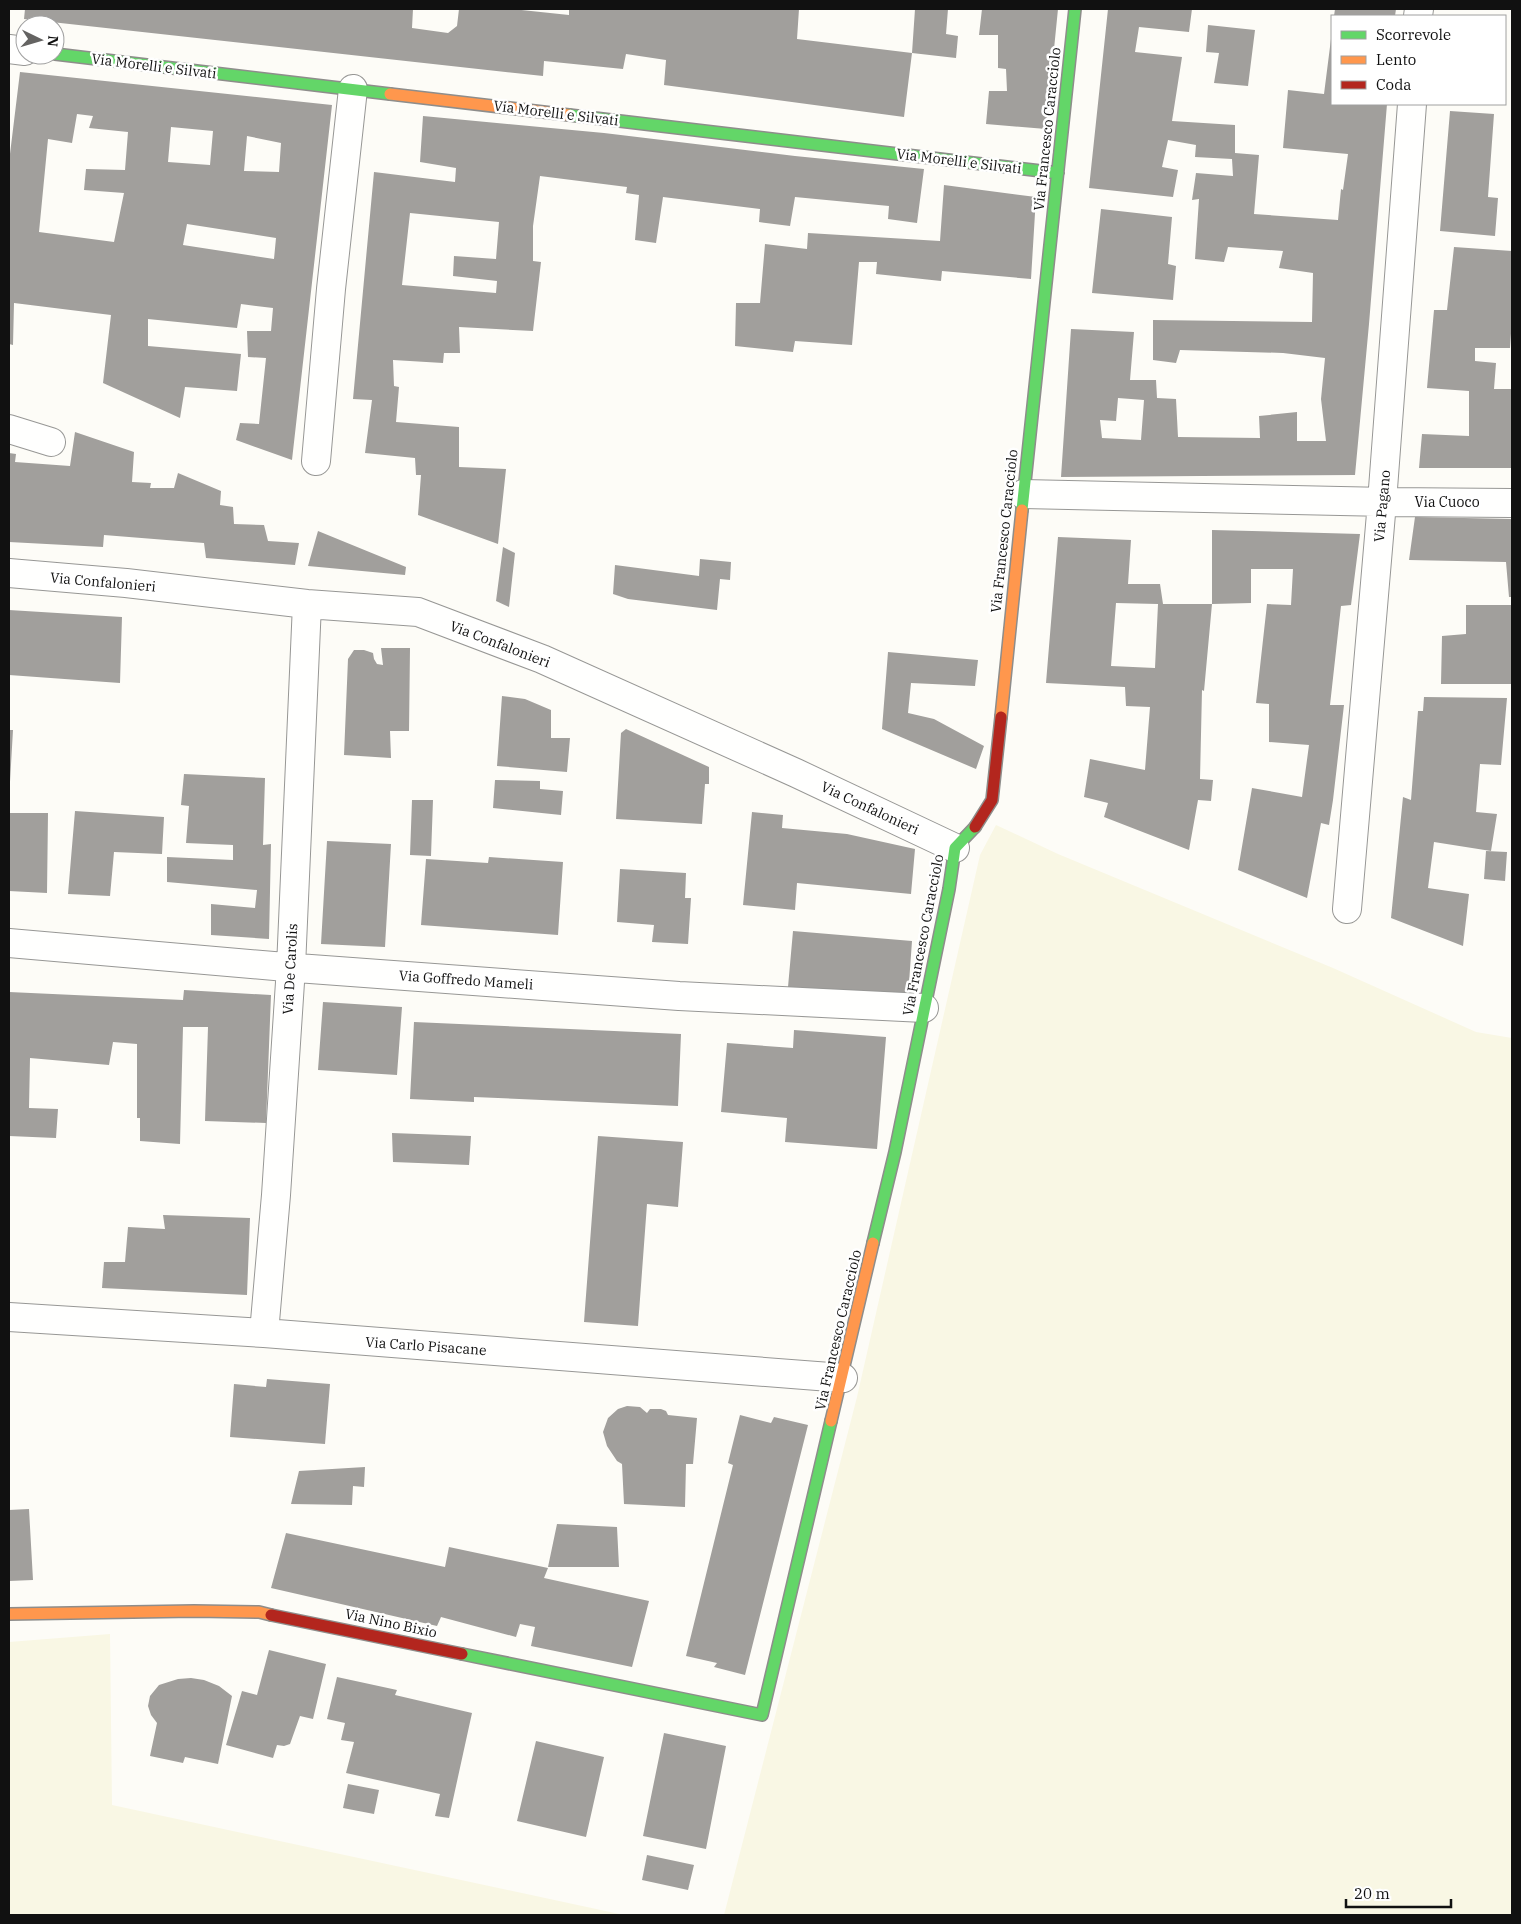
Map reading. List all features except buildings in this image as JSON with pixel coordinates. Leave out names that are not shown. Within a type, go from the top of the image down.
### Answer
[{"type":"street","name":"Via Francesco Caracciolo","points":[[762,1715],[895,1152],[949,889],[955,848],[972,831],[992,800],[1075,9]]},
{"type":"street","name":"Via Morelli e Silvati","points":[[65,55],[1058,173]]},
{"type":"street","points":[[316,461],[331,289],[353,89]]},
{"type":"street","name":"Via Pagano","points":[[1346,909],[1382,502],[1412,105]]},
{"type":"street","points":[[9,429],[51,442]]},
{"type":"street","name":"Via Cuoco","points":[[1023,494],[1512,503]]},
{"type":"street","name":"Via Confalonieri","points":[[9,573],[126,583],[307,604],[418,612],[542,659],[796,773],[955,848]]},
{"type":"street","name":"Via De Carolis","points":[[264,1333],[291,967],[307,604]]},
{"type":"street","name":"Via Goffredo Mameli","points":[[9,943],[291,967],[678,996],[924,1008]]},
{"type":"street","name":"Via Carlo Pisacane","points":[[9,1317],[264,1333],[842,1378]]},
{"type":"street","name":"Via Nino Bixio","points":[[9,1614],[194,1611],[259,1612],[762,1715]]},
{"type":"shaded area","points":[[996,825],[1058,854],[1333,968],[1476,1032],[1512,1038],[1512,1915],[724,1915],[857,1397],[980,855]]},
{"type":"shaded area","points":[[110,1634],[112,1805],[624,1915],[9,1915],[9,1642]]},
{"type":"traffic: fast","points":[[1022,510],[1075,9]]},
{"type":"traffic: fast","points":[[65,55],[390,94]]},
{"type":"traffic: fast","points":[[569,115],[1058,173]]},
{"type":"traffic: fast","points":[[873,1243],[895,1152],[949,889],[955,848],[975,827]]},
{"type":"traffic: fast","points":[[462,1654],[762,1715],[831,1421]]},
{"type":"traffic: slow","points":[[390,94],[569,115]]},
{"type":"traffic: slow","points":[[1001,717],[1022,510]]},
{"type":"traffic: slow","points":[[831,1421],[873,1243]]},
{"type":"traffic: slow","points":[[9,1614],[194,1611],[259,1612],[271,1615]]},
{"type":"traffic: jam","points":[[975,827],[992,800],[1001,717]]},
{"type":"traffic: jam","points":[[271,1615],[462,1654]]}]
